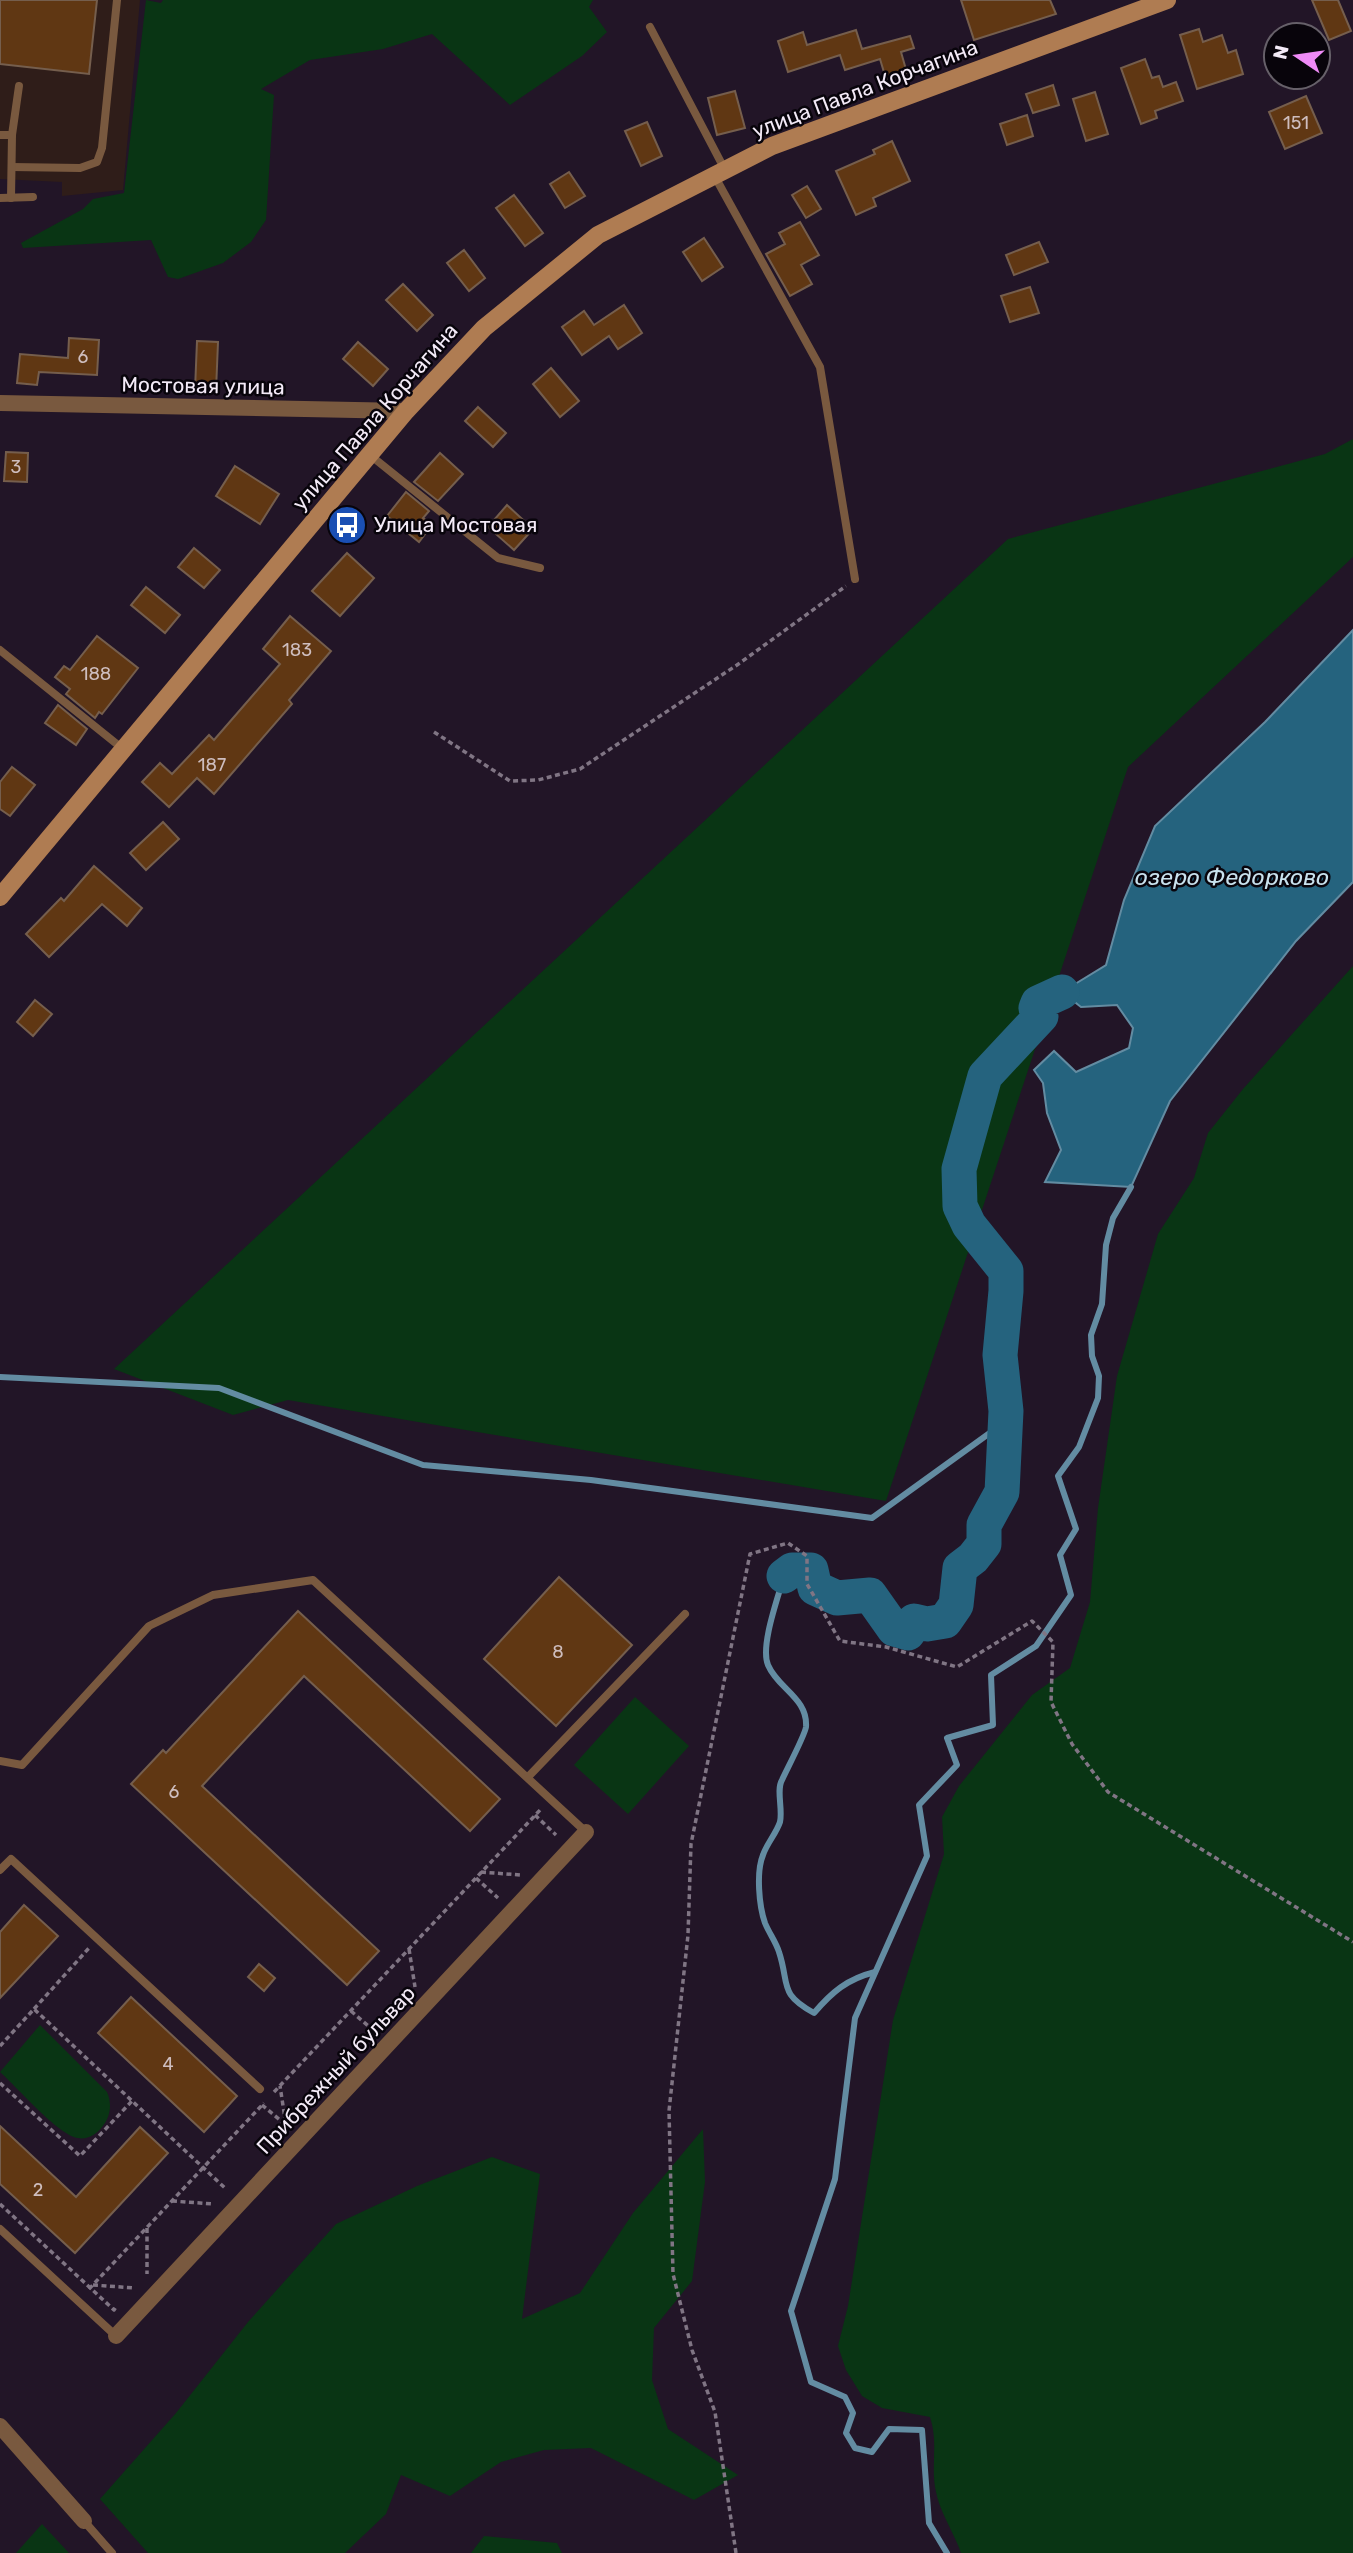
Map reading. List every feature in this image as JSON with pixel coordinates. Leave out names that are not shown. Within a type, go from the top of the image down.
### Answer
[{"type":"main road","name":"улица Павла Корчагина","points":[[0,897],[406,411],[484,328],[598,235],[772,146],[1167,0]]},
{"type":"street","name":"Мостовая улица","points":[[0,403],[406,411]]},
{"type":"street","name":"Прибрежный бульвар","points":[[116,2336],[586,1832]]},
{"type":"street","points":[[0,2426],[84,2521]]},
{"type":"lane","points":[[12,167],[80,168],[97,162],[102,148],[117,0]]},
{"type":"lane","points":[[650,27],[720,173],[820,367],[855,579]]},
{"type":"lane","points":[[11,198],[12,135],[19,86]]},
{"type":"lane","points":[[0,135],[12,135]]},
{"type":"lane","points":[[0,198],[33,197]]},
{"type":"lane","points":[[370,455],[498,558],[540,569]]},
{"type":"lane","points":[[0,650],[123,749]]},
{"type":"lane","points":[[0,1761],[22,1765],[149,1626],[213,1595],[313,1580],[586,1832]]},
{"type":"lane","points":[[528,1777],[685,1614]]},
{"type":"lane","points":[[0,1870],[11,1859],[260,2089]]},
{"type":"lane","points":[[0,2229],[116,2336]]},
{"type":"lane","points":[[84,2521],[112,2553]]},
{"type":"path","points":[[434,732],[510,781],[538,780],[580,769],[737,665],[855,579]]},
{"type":"path","points":[[736,2553],[715,2412],[692,2350],[673,2274],[669,2110],[688,1935],[691,1844],[750,1554],[788,1544],[807,1556],[807,1584],[840,1641],[886,1647],[957,1667],[1032,1621],[1053,1642],[1051,1702],[1072,1744],[1108,1792],[1353,1942]]},
{"type":"path","points":[[78,2301],[551,1798]]},
{"type":"path","points":[[535,1815],[556,1835]]},
{"type":"path","points":[[547,1845],[572,1818]]},
{"type":"path","points":[[512,1882],[529,1865]]},
{"type":"path","points":[[481,1872],[520,1875]]},
{"type":"path","points":[[476,1878],[498,1898]]},
{"type":"path","points":[[489,1908],[505,1890]]},
{"type":"path","points":[[0,2046],[98,1939]]},
{"type":"path","points":[[409,1949],[415,1987]]},
{"type":"path","points":[[407,1996],[424,1977]]},
{"type":"path","points":[[34,2009],[226,2189]]},
{"type":"path","points":[[351,2011],[374,2031]]},
{"type":"path","points":[[365,2040],[382,2022]]},
{"type":"path","points":[[0,2083],[80,2157],[132,2101]]},
{"type":"path","points":[[280,2086],[286,2125]]},
{"type":"path","points":[[262,2105],[286,2125]]},
{"type":"path","points":[[277,2134],[295,2116]]},
{"type":"path","points":[[203,2214],[235,2180]]},
{"type":"path","points":[[172,2201],[213,2204]]},
{"type":"path","points":[[0,2204],[92,2286],[114,2310],[121,2302]]},
{"type":"path","points":[[147,2228],[147,2274]]},
{"type":"path","points":[[127,2295],[156,2264]]},
{"type":"path","points":[[92,2286],[134,2288]]},
{"type":"shaded area","points":[[0,0],[140,0],[123,190],[62,196],[62,182],[0,179]]},
{"type":"green space","points":[[146,0],[161,3],[163,0],[593,0],[589,7],[607,32],[582,56],[510,105],[432,34],[383,49],[310,60],[261,89],[274,95],[266,220],[251,242],[223,263],[178,279],[168,277],[151,240],[23,248],[21,243],[83,209],[93,199],[124,193]]},
{"type":"green space","points":[[1353,439],[1353,557],[1128,767],[886,1501],[288,1400],[233,1415],[114,1369],[1008,539],[1325,454]]},
{"type":"green space","points":[[1353,966],[1353,2553],[961,2553],[936,2492],[934,2437],[930,2417],[882,2408],[862,2396],[846,2370],[838,2346],[848,2306],[893,2020],[944,1854],[942,1817],[959,1786],[1032,1695],[1070,1668],[1090,1602],[1098,1508],[1117,1376],[1158,1234],[1194,1178],[1208,1133],[1243,1089]]},
{"type":"green space","points":[[635,1697],[689,1746],[628,1814],[574,1765]]},
{"type":"green space","points":[[40,2025],[107,2092],[110,2101],[109,2114],[102,2127],[91,2136],[78,2138],[60,2129],[0,2072]]},
{"type":"green space","points":[[703,2129],[705,2182],[692,2281],[654,2328],[652,2380],[668,2429],[738,2475],[694,2500],[591,2448],[544,2450],[501,2462],[450,2496],[401,2475],[386,2514],[345,2553],[148,2553],[100,2499],[176,2413],[248,2322],[336,2224],[417,2186],[492,2157],[540,2174],[522,2319],[580,2293],[633,2213]]},
{"type":"green space","points":[[42,2524],[69,2553],[16,2553]]},
{"type":"green space","points":[[484,2536],[557,2543],[562,2553],[471,2553]]},
{"type":"water","name":"озеро Федорково","points":[[1353,630],[1353,882],[1296,941],[1170,1101],[1131,1187],[1045,1182],[1061,1150],[1047,1113],[1043,1083],[1034,1070],[1054,1051],[1076,1072],[1129,1048],[1133,1028],[1117,1005],[1081,1007],[1062,992],[1106,965],[1124,900],[1155,826],[1265,722]]},
{"type":"building","points":[[0,0],[97,0],[89,74],[0,64]]},
{"type":"building","points":[[961,0],[1050,0],[1056,14],[974,40]]},
{"type":"building","points":[[1312,0],[1338,0],[1351,31],[1332,39],[1332,21],[1321,21]]},
{"type":"building","points":[[1199,29],[1203,42],[1222,35],[1228,53],[1236,50],[1243,74],[1197,89],[1180,35]]},
{"type":"building","points":[[856,30],[862,49],[910,36],[914,48],[901,52],[907,73],[886,79],[880,59],[845,70],[840,55],[788,72],[778,41],[803,32],[807,45]]},
{"type":"building","points":[[1145,59],[1152,78],[1159,76],[1163,87],[1176,82],[1183,101],[1155,111],[1157,118],[1141,124],[1121,68]]},
{"type":"building","points":[[1053,85],[1059,105],[1033,113],[1026,94]]},
{"type":"building","points":[[735,91],[745,128],[717,135],[708,98]]},
{"type":"building","points":[[1095,92],[1108,134],[1086,141],[1073,99]]},
{"type":"building","points":[[1306,96],[1322,133],[1285,149],[1269,112]]},
{"type":"building","points":[[1027,115],[1033,136],[1007,145],[1000,124]]},
{"type":"building","points":[[647,122],[662,156],[641,166],[625,131]]},
{"type":"building","points":[[892,141],[910,181],[873,198],[876,206],[856,215],[836,171],[875,154],[873,150]]},
{"type":"building","points":[[569,172],[585,196],[565,208],[550,184]]},
{"type":"building","points":[[807,186],[821,209],[806,218],[792,195]]},
{"type":"building","points":[[514,195],[543,233],[525,246],[496,208]]},
{"type":"building","points":[[800,222],[819,255],[801,265],[812,284],[790,296],[766,254],[785,244],[779,233]]},
{"type":"building","points":[[704,238],[723,267],[702,281],[683,252]]},
{"type":"building","points":[[1039,242],[1048,262],[1014,275],[1006,255]]},
{"type":"building","points":[[464,250],[485,278],[469,291],[447,263]]},
{"type":"building","points":[[403,284],[433,315],[417,331],[386,300]]},
{"type":"building","points":[[1030,287],[1039,313],[1010,322],[1001,296]]},
{"type":"building","points":[[624,305],[642,333],[618,349],[609,336],[582,355],[562,327],[584,311],[594,325]]},
{"type":"building","points":[[69,338],[99,340],[97,375],[39,372],[37,385],[17,383],[20,354],[68,358]]},
{"type":"building","points":[[197,341],[218,342],[216,391],[195,390]]},
{"type":"building","points":[[358,342],[388,369],[373,386],[343,359]]},
{"type":"building","points":[[551,368],[579,401],[560,417],[533,384]]},
{"type":"building","points":[[478,407],[506,433],[493,447],[465,421]]},
{"type":"building","points":[[6,452],[28,453],[27,482],[4,481]]},
{"type":"building","points":[[440,453],[463,474],[438,501],[414,482]]},
{"type":"building","points":[[235,466],[279,494],[260,524],[216,496]]},
{"type":"building","points":[[406,492],[429,511],[423,518],[432,525],[419,542],[387,516]]},
{"type":"building","points":[[507,505],[533,529],[514,550],[488,527]]},
{"type":"building","points":[[194,548],[220,570],[204,588],[178,567]]},
{"type":"building","points":[[347,553],[374,578],[340,616],[312,591]]},
{"type":"building","points":[[146,587],[180,615],[165,633],[131,605]]},
{"type":"building","points":[[290,616],[331,651],[289,700],[292,704],[214,794],[197,778],[169,807],[142,782],[160,763],[172,774],[209,735],[214,740],[280,664],[263,649]]},
{"type":"building","points":[[97,636],[138,668],[102,714],[99,712],[95,718],[66,694],[70,689],[55,677],[64,666],[70,670]]},
{"type":"building","points":[[58,705],[87,729],[76,745],[45,723]]},
{"type":"building","points":[[12,767],[35,785],[10,816],[0,809],[0,782]]},
{"type":"building","points":[[163,822],[179,839],[146,870],[130,853]]},
{"type":"building","points":[[94,866],[142,908],[127,926],[102,904],[49,957],[26,934],[61,898],[64,901]]},
{"type":"building","points":[[35,1000],[52,1014],[33,1036],[17,1022]]},
{"type":"building","points":[[559,1577],[632,1645],[556,1726],[484,1659]]},
{"type":"building","points":[[298,1611],[500,1799],[470,1831],[304,1676],[202,1786],[379,1951],[347,1985],[131,1784],[163,1750],[166,1753]]},
{"type":"building","points":[[24,1905],[58,1936],[0,1998],[0,1932]]},
{"type":"building","points":[[259,1964],[275,1978],[264,1991],[248,1977]]},
{"type":"building","points":[[131,1997],[237,2096],[204,2132],[98,2033]]},
{"type":"building","points":[[0,2126],[76,2197],[140,2127],[168,2153],[75,2253],[0,2184]]},
{"type":"waterway","points":[[784,1576],[792,1570],[811,1570],[815,1588],[837,1598],[870,1595],[894,1629],[908,1633],[914,1621],[927,1624],[945,1621],[956,1605],[960,1568],[973,1558],[984,1544],[984,1525],[1002,1492],[1006,1411],[1000,1355],[1006,1271],[969,1225],[960,1206],[959,1169],[985,1076],[1041,1016],[1036,1008],[1038,1003],[1062,992]]},
{"type":"waterway","points":[[947,2553],[929,2523],[922,2430],[889,2429],[872,2452],[855,2448],[846,2433],[853,2413],[845,2397],[811,2382],[791,2311],[835,2179],[855,2018],[927,1856],[919,1805],[957,1765],[947,1738],[993,1725],[991,1675],[1036,1646],[1071,1595],[1060,1555],[1076,1529],[1058,1476],[1079,1447],[1098,1398],[1099,1376],[1092,1356],[1091,1335],[1102,1304],[1106,1245],[1113,1218],[1131,1187]]},
{"type":"waterway","points":[[0,1377],[219,1388],[423,1465],[591,1480],[872,1518],[1005,1422]]},
{"type":"waterway","points":[[784,1576],[771,1622],[766,1657],[778,1681],[802,1708],[806,1727],[780,1784],[780,1822],[761,1862],[759,1889],[763,1916],[779,1952],[790,1994],[814,2013],[841,1987],[856,1978],[875,1972]]},
{"type":"place","name":"Улица Мостовая","points":[[347,525]]}]
